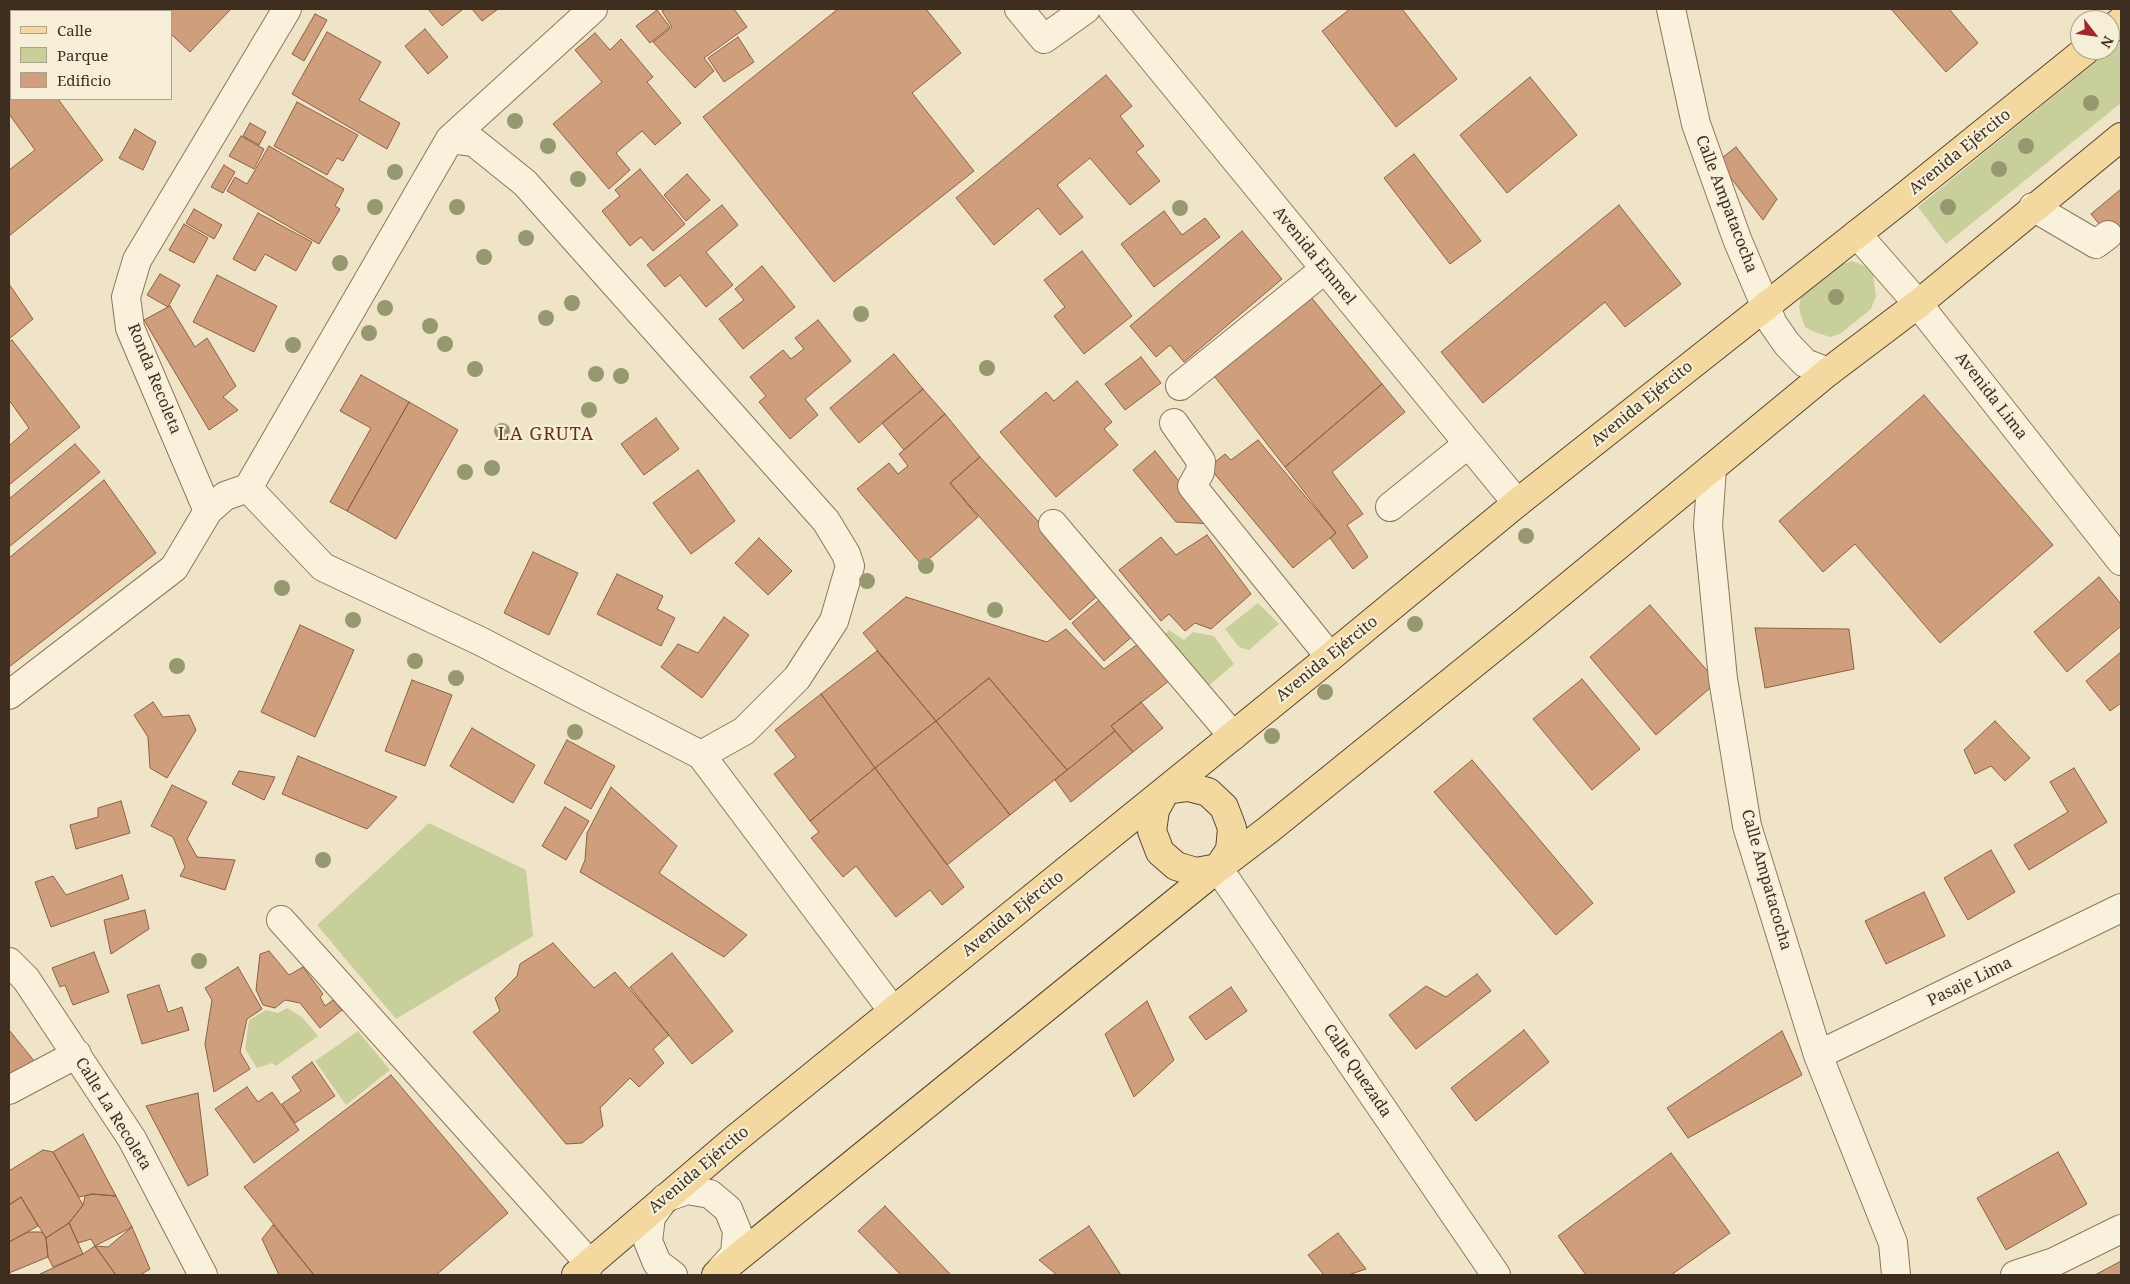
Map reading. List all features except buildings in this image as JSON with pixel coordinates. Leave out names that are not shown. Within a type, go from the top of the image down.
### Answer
[{"type":"main road","name":"Avenida Ejército","points":[[583,1270],[665,1198],[1517,503],[2074,60]]},
{"type":"main road","points":[[718,1274],[1218,868],[1276,824],[1828,372],[1918,304],[2121,136]]},
{"type":"main road","points":[[1188,787],[1208,792],[1224,807],[1232,828],[1230,850],[1218,868],[1196,872],[1176,866],[1160,852],[1152,831],[1155,810],[1166,790],[1188,787]]},
{"type":"street","name":"Ronda Recoleta","points":[[208,510],[130,328],[126,297],[136,260],[287,9]]},
{"type":"street","points":[[9,695],[174,568],[208,510],[225,496],[248,488],[450,139],[593,9]]},
{"type":"street","points":[[1019,9],[1044,39],[1086,9]]},
{"type":"street","name":"Avenida Emmel","points":[[1112,9],[1517,503]]},
{"type":"street","name":"Calle Ampatacocha","points":[[1671,9],[1696,124],[1738,239],[1774,324],[1787,344],[1805,363],[1828,372]]},
{"type":"street","points":[[450,139],[474,142],[525,183],[826,521],[846,554],[850,566],[834,621],[797,678],[744,731],[701,755]]},
{"type":"street","points":[[2033,207],[2096,244],[2108,235]]},
{"type":"street","name":"Avenida Lima","points":[[1857,234],[1918,304],[2121,561]]},
{"type":"street","points":[[1180,386],[1325,269]]},
{"type":"street","points":[[1174,423],[1202,461],[1200,472],[1192,486],[1330,657]]},
{"type":"street","points":[[1390,507],[1468,444]]},
{"type":"street","name":"Calle Ampatacocha","points":[[1712,468],[1708,526],[1722,679],[1747,826],[1818,1055],[1893,1243],[1896,1275]]},
{"type":"street","points":[[248,488],[323,566],[480,641],[701,755],[893,1011]]},
{"type":"street","points":[[1053,524],[1233,736]]},
{"type":"street","name":"Calle Quezada","points":[[1218,868],[1496,1275]]},
{"type":"street","name":"Pasaje Lima","points":[[1818,1055],[2121,908]]},
{"type":"street","points":[[281,920],[583,1270]]},
{"type":"street","name":"Calle La Recoleta","points":[[9,962],[26,979],[132,1140],[204,1275]]},
{"type":"street","points":[[9,1090],[76,1054]]},
{"type":"street","points":[[672,1275],[657,1263],[648,1240],[651,1217],[665,1198],[687,1190],[710,1194],[728,1209],[737,1230],[735,1254],[718,1274]]},
{"type":"street","points":[[2015,1275],[2054,1262],[2121,1228]]},
{"type":"green space","points":[[2120,42],[2121,103],[1946,244],[1918,207],[2098,60],[2120,60]]},
{"type":"green space","points":[[1852,261],[1865,266],[1873,274],[1876,296],[1871,309],[1840,334],[1830,337],[1805,327],[1799,307],[1801,296],[1807,289],[1843,264]]},
{"type":"green space","points":[[1258,603],[1279,624],[1249,650],[1239,647],[1225,629]]},
{"type":"green space","points":[[1169,630],[1184,640],[1193,632],[1214,636],[1234,664],[1206,688],[1163,636]]},
{"type":"green space","points":[[429,823],[526,870],[533,936],[396,1019],[317,925]]},
{"type":"green space","points":[[287,1008],[302,1017],[318,1036],[276,1066],[272,1063],[257,1068],[245,1049],[249,1020],[266,1010],[278,1013]]},
{"type":"green space","points":[[358,1031],[390,1070],[346,1105],[315,1061]]},
{"type":"district","name":"LA GRUTA","points":[[546,435]]}]
